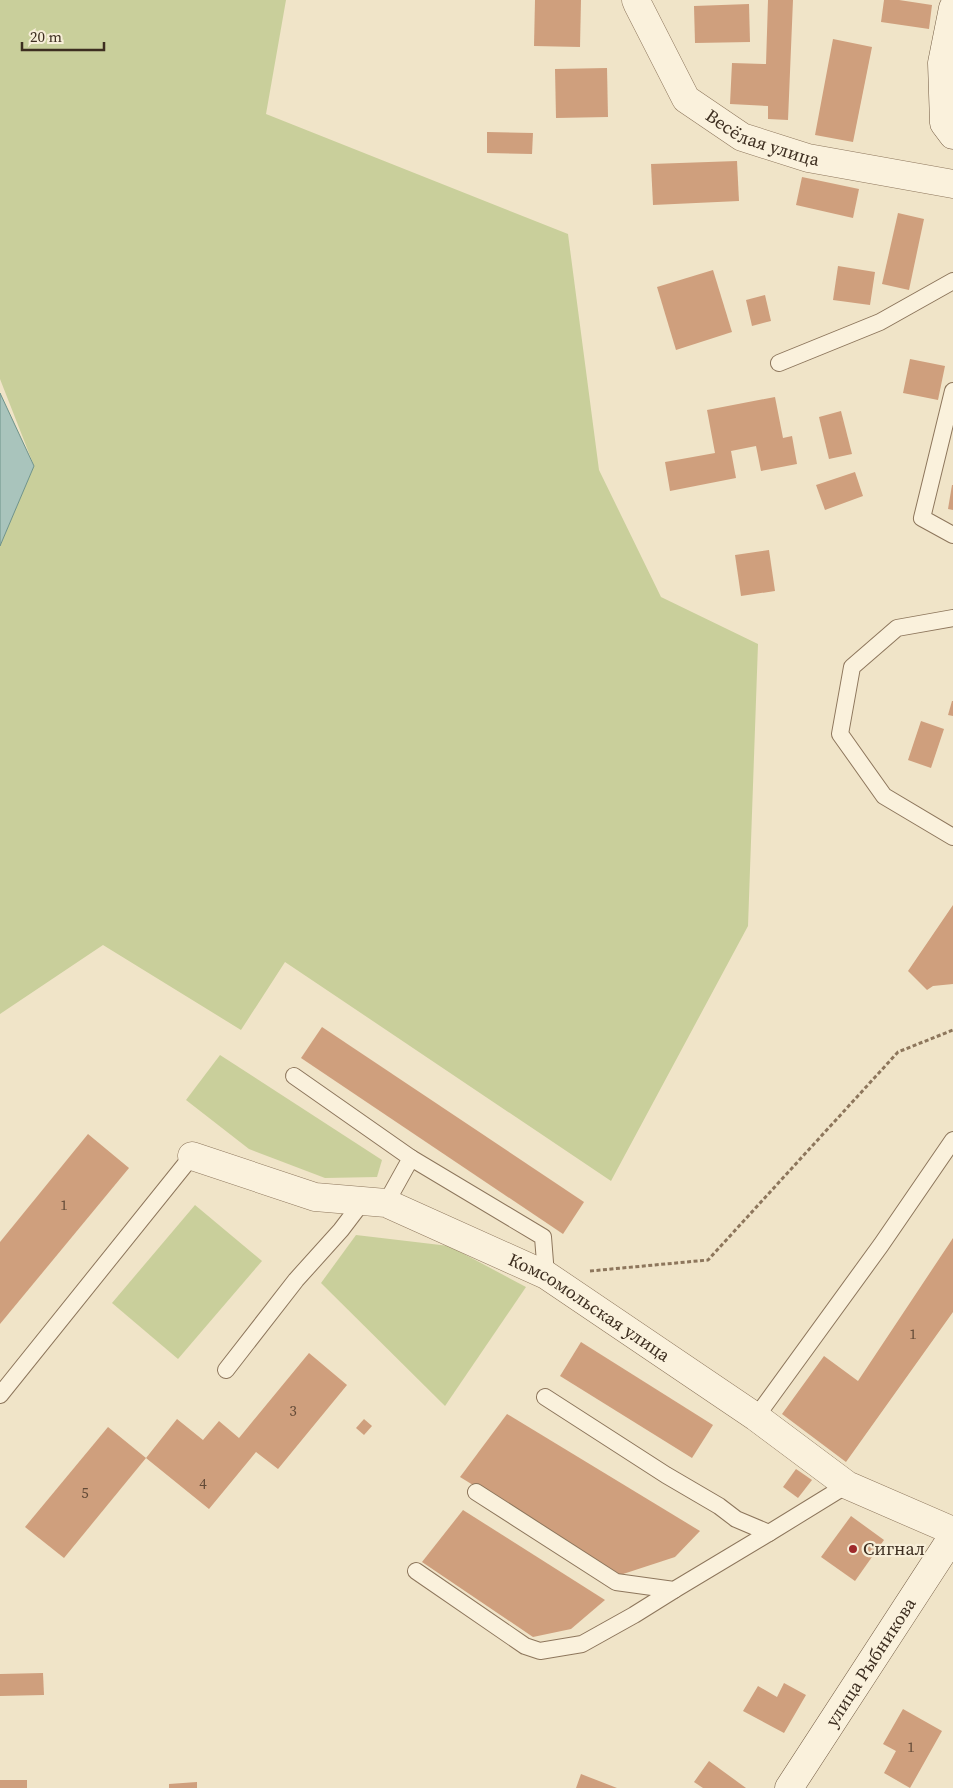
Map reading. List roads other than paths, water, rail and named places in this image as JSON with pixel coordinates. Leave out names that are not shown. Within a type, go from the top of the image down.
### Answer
[{"type":"street","name":"Весёлая улица","points":[[636,0],[686,99],[742,138],[808,158],[953,184]]},
{"type":"street","points":[[953,8],[942,63],[944,122],[953,135]]},
{"type":"street","name":"Комсомольская улица","points":[[192,1156],[315,1197],[374,1202],[546,1275],[756,1417],[848,1485],[953,1531]]},
{"type":"street","name":"улица Рыбникова","points":[[789,1788],[953,1536]]},
{"type":"lane","points":[[779,363],[880,322],[953,281]]},
{"type":"lane","points":[[953,391],[922,518],[953,535]]},
{"type":"lane","points":[[953,618],[897,628],[852,667],[840,734],[884,796],[953,837]]},
{"type":"lane","points":[[294,1076],[411,1158],[543,1237],[546,1275]]},
{"type":"lane","points":[[756,1417],[881,1245],[953,1140]]},
{"type":"lane","points":[[0,1395],[192,1156]]},
{"type":"lane","points":[[226,1370],[296,1280],[341,1230],[374,1202],[411,1158]]},
{"type":"lane","points":[[545,1398],[666,1475],[720,1506],[736,1518],[769,1533]]},
{"type":"lane","points":[[416,1571],[525,1646],[540,1651],[582,1644],[634,1615],[848,1485]]},
{"type":"lane","points":[[476,1492],[616,1582],[674,1590]]},
{"type":"water","points":[[0,393],[34,466],[0,546]]},
{"type":"place","name":"Сигнал","points":[[853,1549]]}]
